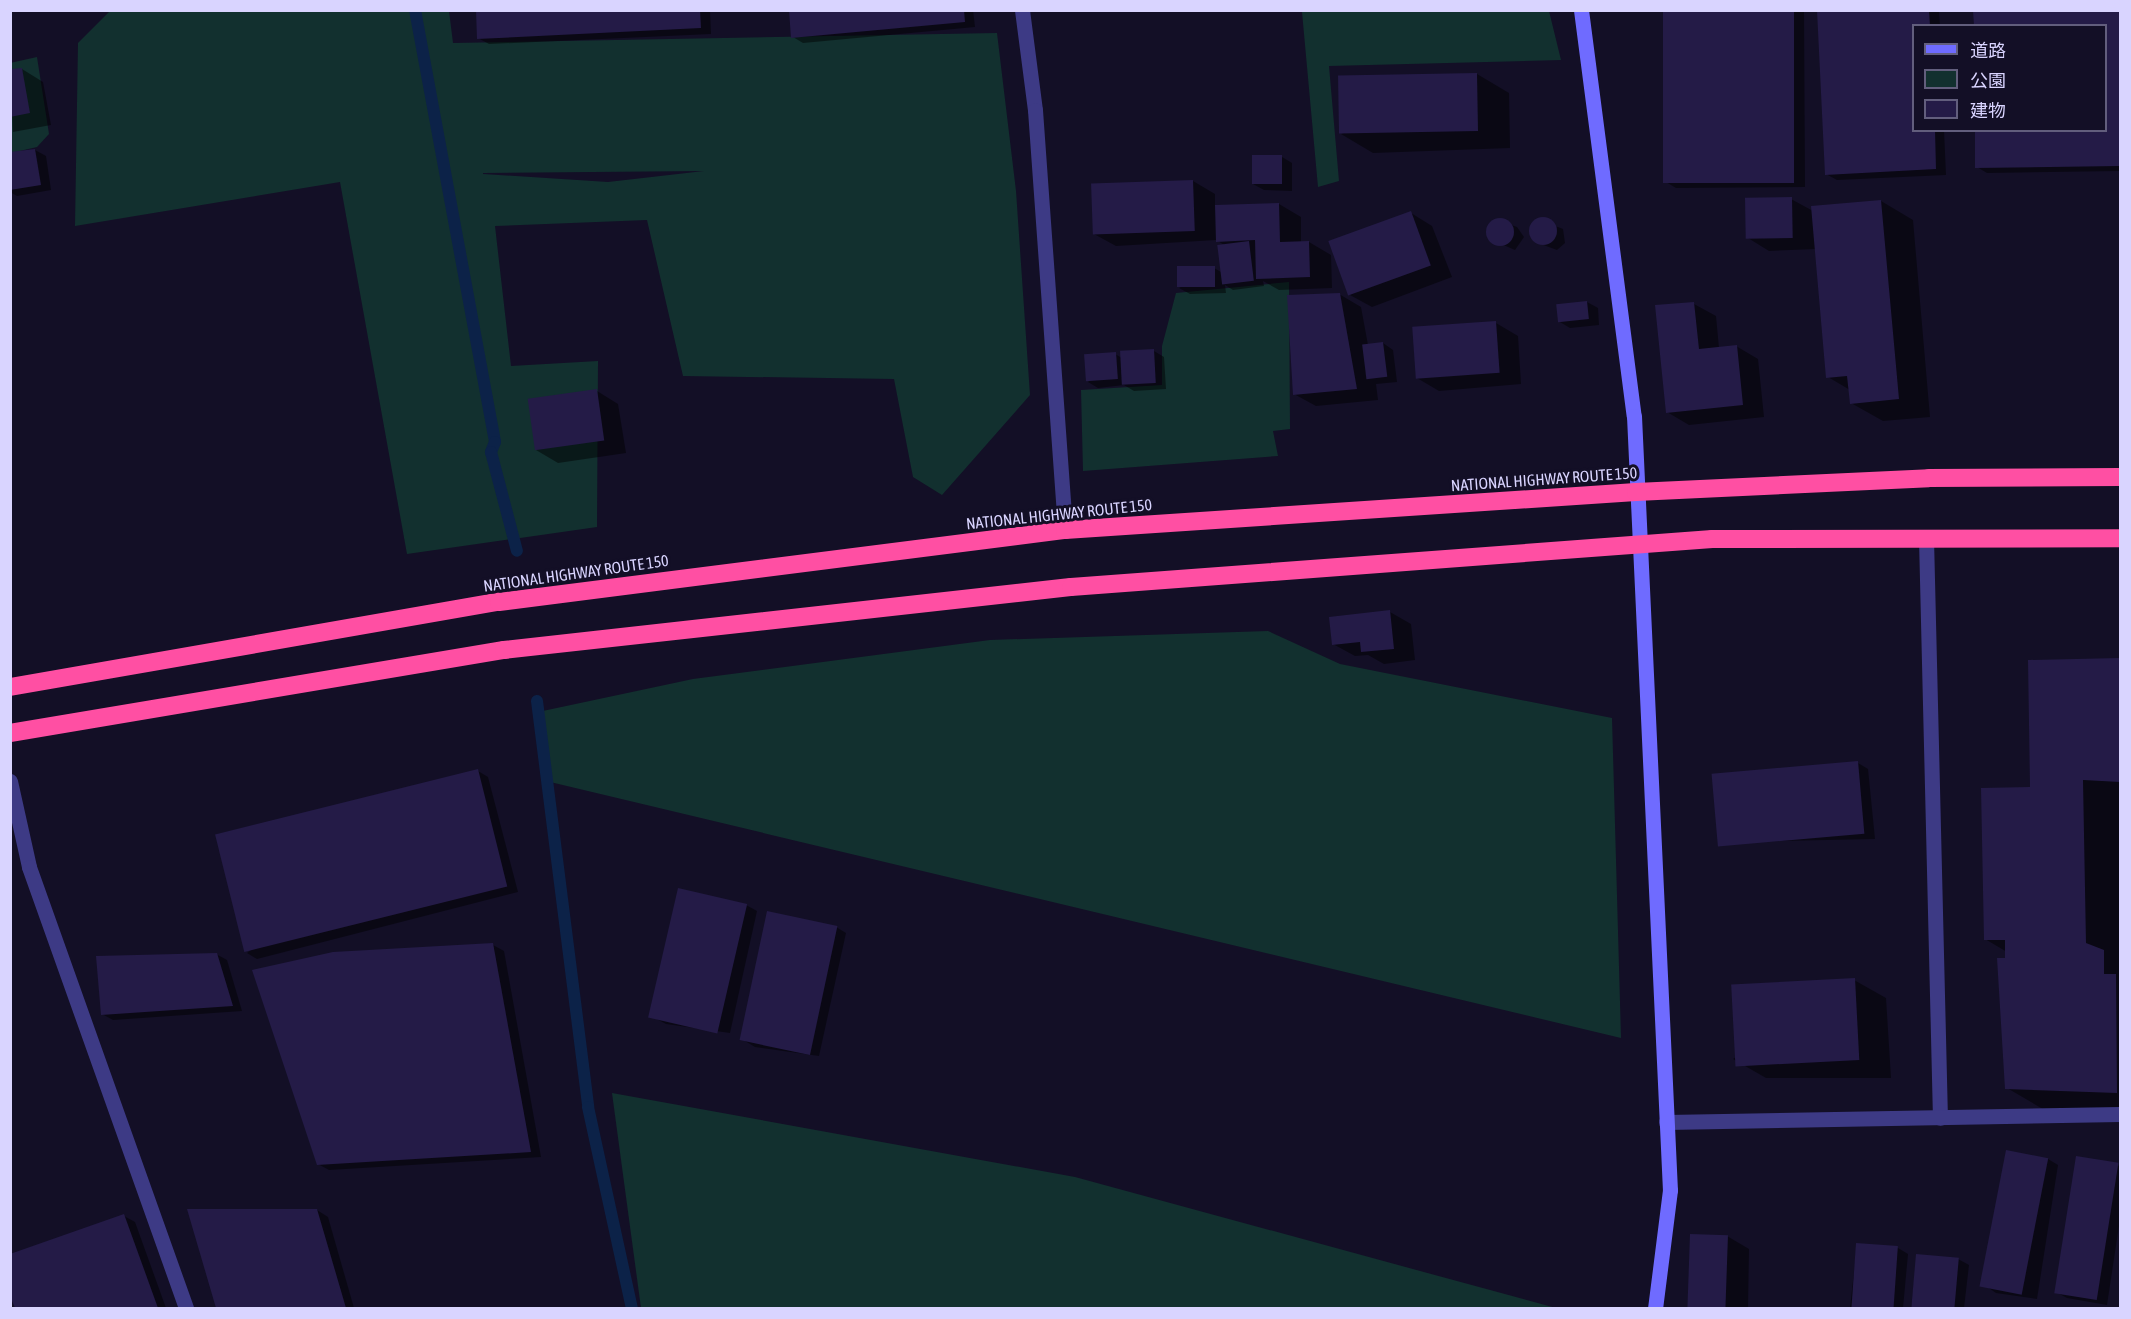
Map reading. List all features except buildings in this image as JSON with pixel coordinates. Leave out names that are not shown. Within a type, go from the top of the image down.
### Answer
[{"type":"highway","name":"NATIONAL HIGHWAY ROUTE 150","points":[[10,687],[499,602],[1065,530],[1636,492],[1929,478],[2121,477]]},
{"type":"highway","points":[[10,733],[504,650],[1071,587],[1712,539],[2121,538]]},
{"type":"street","points":[[1022,10],[1035,110],[1065,530]]},
{"type":"street","points":[[1581,10],[1634,416],[1638,544],[1670,1190],[1655,1308]]},
{"type":"street","points":[[1926,538],[1940,1118]]},
{"type":"street","points":[[10,781],[30,867],[186,1308]]},
{"type":"street","points":[[1666,1122],[2121,1114]]},
{"type":"green space","points":[[110,11],[449,11],[453,43],[997,33],[1016,191],[1030,395],[942,495],[913,477],[894,379],[683,376],[647,220],[495,226],[511,366],[598,361],[597,527],[407,554],[340,182],[75,226],[78,43]],"holes":[[[704,171],[608,182],[483,174],[483,173]]]},
{"type":"green space","points":[[1549,11],[1561,60],[1329,66],[1339,181],[1318,187],[1302,12]]},
{"type":"green space","points":[[37,57],[49,134],[37,147],[11,153],[10,63]]},
{"type":"green space","points":[[1289,282],[1290,429],[1273,431],[1278,456],[1083,471],[1081,390],[1162,385],[1162,346],[1176,293]]},
{"type":"green space","points":[[1268,631],[1340,664],[1612,718],[1621,1038],[546,781],[538,712],[693,679],[990,640]]},
{"type":"green space","points":[[612,1093],[1075,1177],[1556,1308],[641,1308]]},
{"type":"waterway","points":[[415,10],[495,442],[491,452],[517,551]]},
{"type":"waterway","points":[[537,701],[588,1107],[632,1308]]}]
